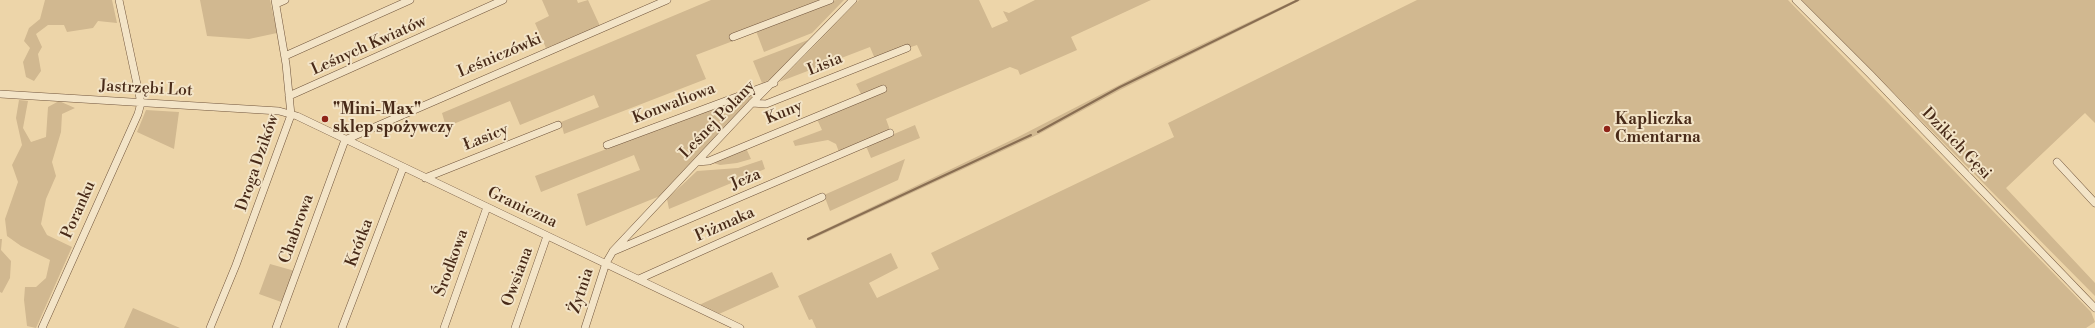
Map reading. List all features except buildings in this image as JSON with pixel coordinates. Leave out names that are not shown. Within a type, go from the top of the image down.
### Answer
[{"type":"street","points":[[119,0],[141,103]]},
{"type":"street","points":[[275,2],[285,0]]},
{"type":"street","points":[[285,56],[410,0]]},
{"type":"street","name":"Leśnych Kwiatów","points":[[289,96],[503,0]]},
{"type":"street","name":"Leśniczówki","points":[[345,140],[667,0]]},
{"type":"street","points":[[733,37],[830,0]]},
{"type":"street","name":"Leśnej Polany","points":[[606,263],[613,251],[853,0]]},
{"type":"street","name":"Dzikich Gęsi","points":[[1796,0],[1870,74],[2095,308]]},
{"type":"street","name":"Droga Dzików","points":[[210,328],[236,265],[291,114],[285,56],[275,2]]},
{"type":"street","name":"Lisia","points":[[752,104],[766,104],[907,48]]},
{"type":"street","name":"Konwaliowa","points":[[607,145],[774,83]]},
{"type":"street","name":"Kuny","points":[[697,162],[708,161],[883,89]]},
{"type":"street","name":"Jastrzębi Lot","points":[[0,94],[280,111],[291,114]]},
{"type":"street","name":"Poranku","points":[[42,328],[138,114],[141,103]]},
{"type":"street","name":"Graniczna","points":[[291,114],[547,236],[639,278],[740,328]]},
{"type":"street","name":"Łasicy","points":[[425,178],[558,125]]},
{"type":"street","name":"Jeża","points":[[613,251],[890,133]]},
{"type":"street","name":"Chabrowa","points":[[276,328],[345,140]]},
{"type":"street","points":[[2056,162],[2095,203]]},
{"type":"street","name":"Krótka","points":[[342,328],[403,168]]},
{"type":"street","name":"Piżmaka","points":[[639,278],[822,197]]},
{"type":"street","name":"Środkowa","points":[[444,328],[487,207]]},
{"type":"street","name":"Owsiana","points":[[515,328],[547,236]]},
{"type":"street","name":"Żytnia","points":[[585,328],[606,263]]},
{"type":"shaded area","points":[[45,0],[112,0],[117,23],[98,21],[93,28],[67,32],[64,25],[48,25],[36,34],[42,47],[38,54],[41,71],[34,81],[26,77],[23,62],[30,48],[24,41],[29,28],[40,19]]},
{"type":"shaded area","points":[[200,0],[270,0],[277,33],[249,39],[207,36]]},
{"type":"shaded area","points":[[542,0],[577,0],[578,3],[588,0],[600,26],[546,48],[535,23],[549,16]]},
{"type":"shaded area","points":[[711,0],[821,0],[730,36],[733,41],[696,55],[706,79],[564,134],[561,122],[599,107],[594,95],[520,125],[510,101],[446,127],[442,113]]},
{"type":"shaded area","points":[[836,0],[844,0],[812,33],[764,52],[756,31]]},
{"type":"shaded area","points":[[859,0],[979,0],[992,28],[1008,21],[1003,11],[1009,13],[1035,0],[1151,0],[1071,37],[1077,50],[1020,75],[1018,70],[1010,67],[886,119],[890,130],[839,152],[836,144],[828,140],[795,146],[793,141],[822,130],[816,117],[862,96],[856,84],[922,56],[917,45],[875,59],[870,47],[779,82]]},
{"type":"shaded area","points":[[1295,0],[1301,0],[1120,90],[1039,134],[808,241],[807,238],[1018,137],[1156,66]]},
{"type":"shaded area","points":[[1417,0],[1788,0],[2091,312],[2095,322],[2086,328],[816,328],[812,319],[809,320],[798,296],[891,253],[898,268],[869,283],[877,298],[939,269],[931,253],[1174,137],[1168,123]]},
{"type":"shaded area","points":[[1802,0],[2095,0],[2095,123],[2085,113],[2006,188],[2095,283],[2095,296]]},
{"type":"shaded area","points":[[808,40],[777,77],[762,83],[753,61]]},
{"type":"shaded area","points":[[763,90],[660,196],[586,226],[577,194],[640,170],[634,155],[541,192],[535,176]]},
{"type":"shaded area","points":[[19,100],[28,101],[23,128],[31,142],[46,137],[48,107],[59,101],[75,108],[62,114],[61,132],[52,162],[56,176],[46,199],[41,224],[47,235],[72,247],[36,328],[27,326],[24,300],[25,287],[36,287],[46,278],[50,260],[21,246],[7,236],[5,219],[18,182],[12,165],[22,145],[16,118]]},
{"type":"shaded area","points":[[146,110],[179,112],[174,149],[137,132]]},
{"type":"shaded area","points":[[915,125],[920,138],[871,158],[866,146]]},
{"type":"shaded area","points":[[745,146],[751,159],[737,163],[720,165],[710,162]]},
{"type":"shaded area","points":[[905,159],[898,180],[830,211],[824,195]]},
{"type":"shaded area","points":[[762,160],[765,169],[669,209],[667,199],[697,171],[738,168]]},
{"type":"shaded area","points":[[0,239],[2,239],[1,250],[11,261],[10,278],[2,293],[0,292]]},
{"type":"shaded area","points":[[270,264],[295,271],[284,303],[259,294]]},
{"type":"shaded area","points":[[772,272],[779,287],[719,314],[699,305]]},
{"type":"shaded area","points":[[133,308],[180,328],[124,328]]},
{"type":"waterway","points":[[1038,132],[1120,87],[1298,0]]},
{"type":"waterway","points":[[808,239],[1031,135]]},
{"type":"place","name":"\"Mini-Max\" sklep spożywczy","points":[[325,119]]},
{"type":"place","name":"Kapliczka Cmentarna","points":[[1607,129]]}]
